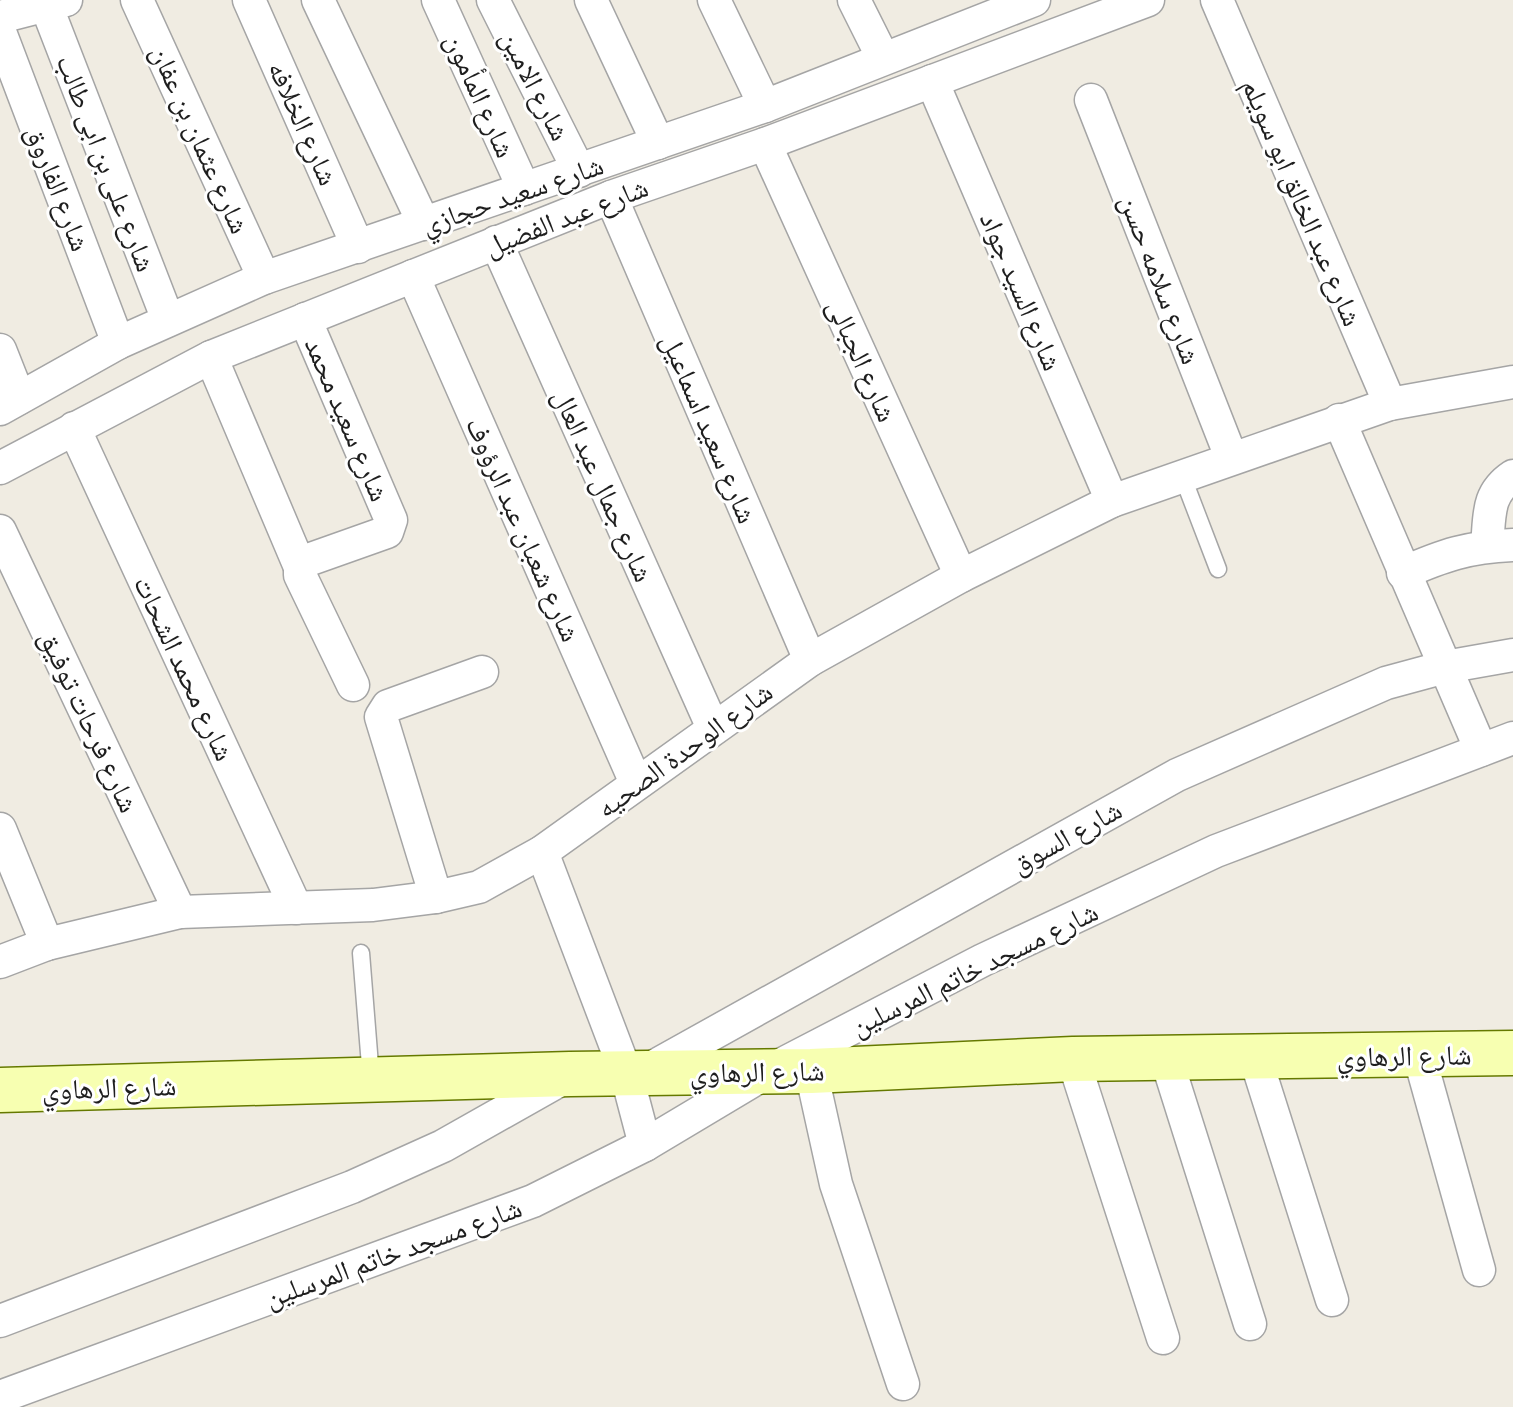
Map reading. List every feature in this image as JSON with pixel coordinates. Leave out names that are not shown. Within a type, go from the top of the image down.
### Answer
[{"type":"street","name":"شارع عثمان بن عفان","points":[[137,0],[264,278]]},
{"type":"street","name":"شارع الخلافه","points":[[249,0],[358,247]]},
{"type":"street","points":[[318,0],[424,224]]},
{"type":"street","name":"شارع المأمون","points":[[438,0],[524,189]]},
{"type":"street","name":"شارع الامين","points":[[493,0],[579,171]]},
{"type":"street","points":[[591,0],[658,143]]},
{"type":"street","points":[[714,0],[765,106]]},
{"type":"street","points":[[854,0],[883,58]]},
{"type":"street","name":"شارع عبد الفضيل","points":[[0,468],[211,357],[611,197],[765,144],[1148,0]]},
{"type":"street","name":"شارع عبد الخالق ابو سويلم","points":[[1217,0],[1390,404]]},
{"type":"street","name":"شارع سعيد حجازي","points":[[10,403],[118,343],[264,278],[765,106],[1027,1]]},
{"type":"street","name":"شارع على بن ابى طالب","points":[[34,7],[168,320]]},
{"type":"street","name":"شارع الفاروق","points":[[0,32],[118,343]]},
{"type":"street","name":"شارع السيد جواد","points":[[932,81],[1112,501]]},
{"type":"street","name":"شارع سلامه حسن","points":[[1091,100],[1231,457]]},
{"type":"street","name":"شارع الجبالى","points":[[765,144],[961,576]]},
{"type":"street","name":"شارع سعيد اسماعيل","points":[[611,197],[810,660]]},
{"type":"street","name":"شارع جمال عبد العال","points":[[496,242],[713,728]]},
{"type":"street","name":"شارع شعبان عبد الرؤوف","points":[[413,276],[636,783]]},
{"type":"street","name":"شارع سعيد محمد","points":[[300,567],[308,560],[387,532],[391,524],[305,319]]},
{"type":"street","points":[[0,350],[10,403]]},
{"type":"street","points":[[211,357],[300,567],[300,575],[353,685]]},
{"type":"street","name":"شارع الوحدة الصحيه","points":[[0,962],[47,944],[180,912],[373,905],[436,897],[479,887],[542,852],[810,660],[961,576],[1112,501],[1390,404],[1513,382]]},
{"type":"street","points":[[1339,420],[1481,750]]},
{"type":"street","name":"شارع محمد الشحات","points":[[74,428],[296,908]]},
{"type":"street","points":[[1403,573],[1450,553],[1500,545],[1491,500],[1501,484],[1513,476]]},
{"type":"street","name":"شارع فرحات توفيق","points":[[0,531],[180,912]]},
{"type":"street","name":"شارع السوق","points":[[634,1073],[1177,775],[1386,683],[1445,667],[1513,655]]},
{"type":"street","points":[[436,897],[381,717],[388,706],[482,672]]},
{"type":"street","name":"شارع مسجد خاتم المرسلين","points":[[0,1397],[533,1201],[645,1145],[769,1071],[983,960],[1216,851],[1513,738]]},
{"type":"street","points":[[0,829],[47,944]]},
{"type":"street","points":[[542,852],[634,1073],[645,1145]]},
{"type":"street","name":"شارع الرهاوي","points":[[0,1090],[570,1074],[811,1071],[1073,1059],[1513,1053]]},
{"type":"street","points":[[1419,1055],[1479,1270]]},
{"type":"street","points":[[1255,1057],[1332,1300]]},
{"type":"street","points":[[1166,1058],[1250,1324]]},
{"type":"street","points":[[1073,1059],[1163,1338]]},
{"type":"street","points":[[811,1071],[836,1184],[903,1384]]},
{"type":"street","points":[[0,1321],[352,1187],[443,1146],[570,1074]]},
{"type":"lane","points":[[1182,475],[1218,569]]},
{"type":"lane","points":[[361,953],[371,1080]]}]
